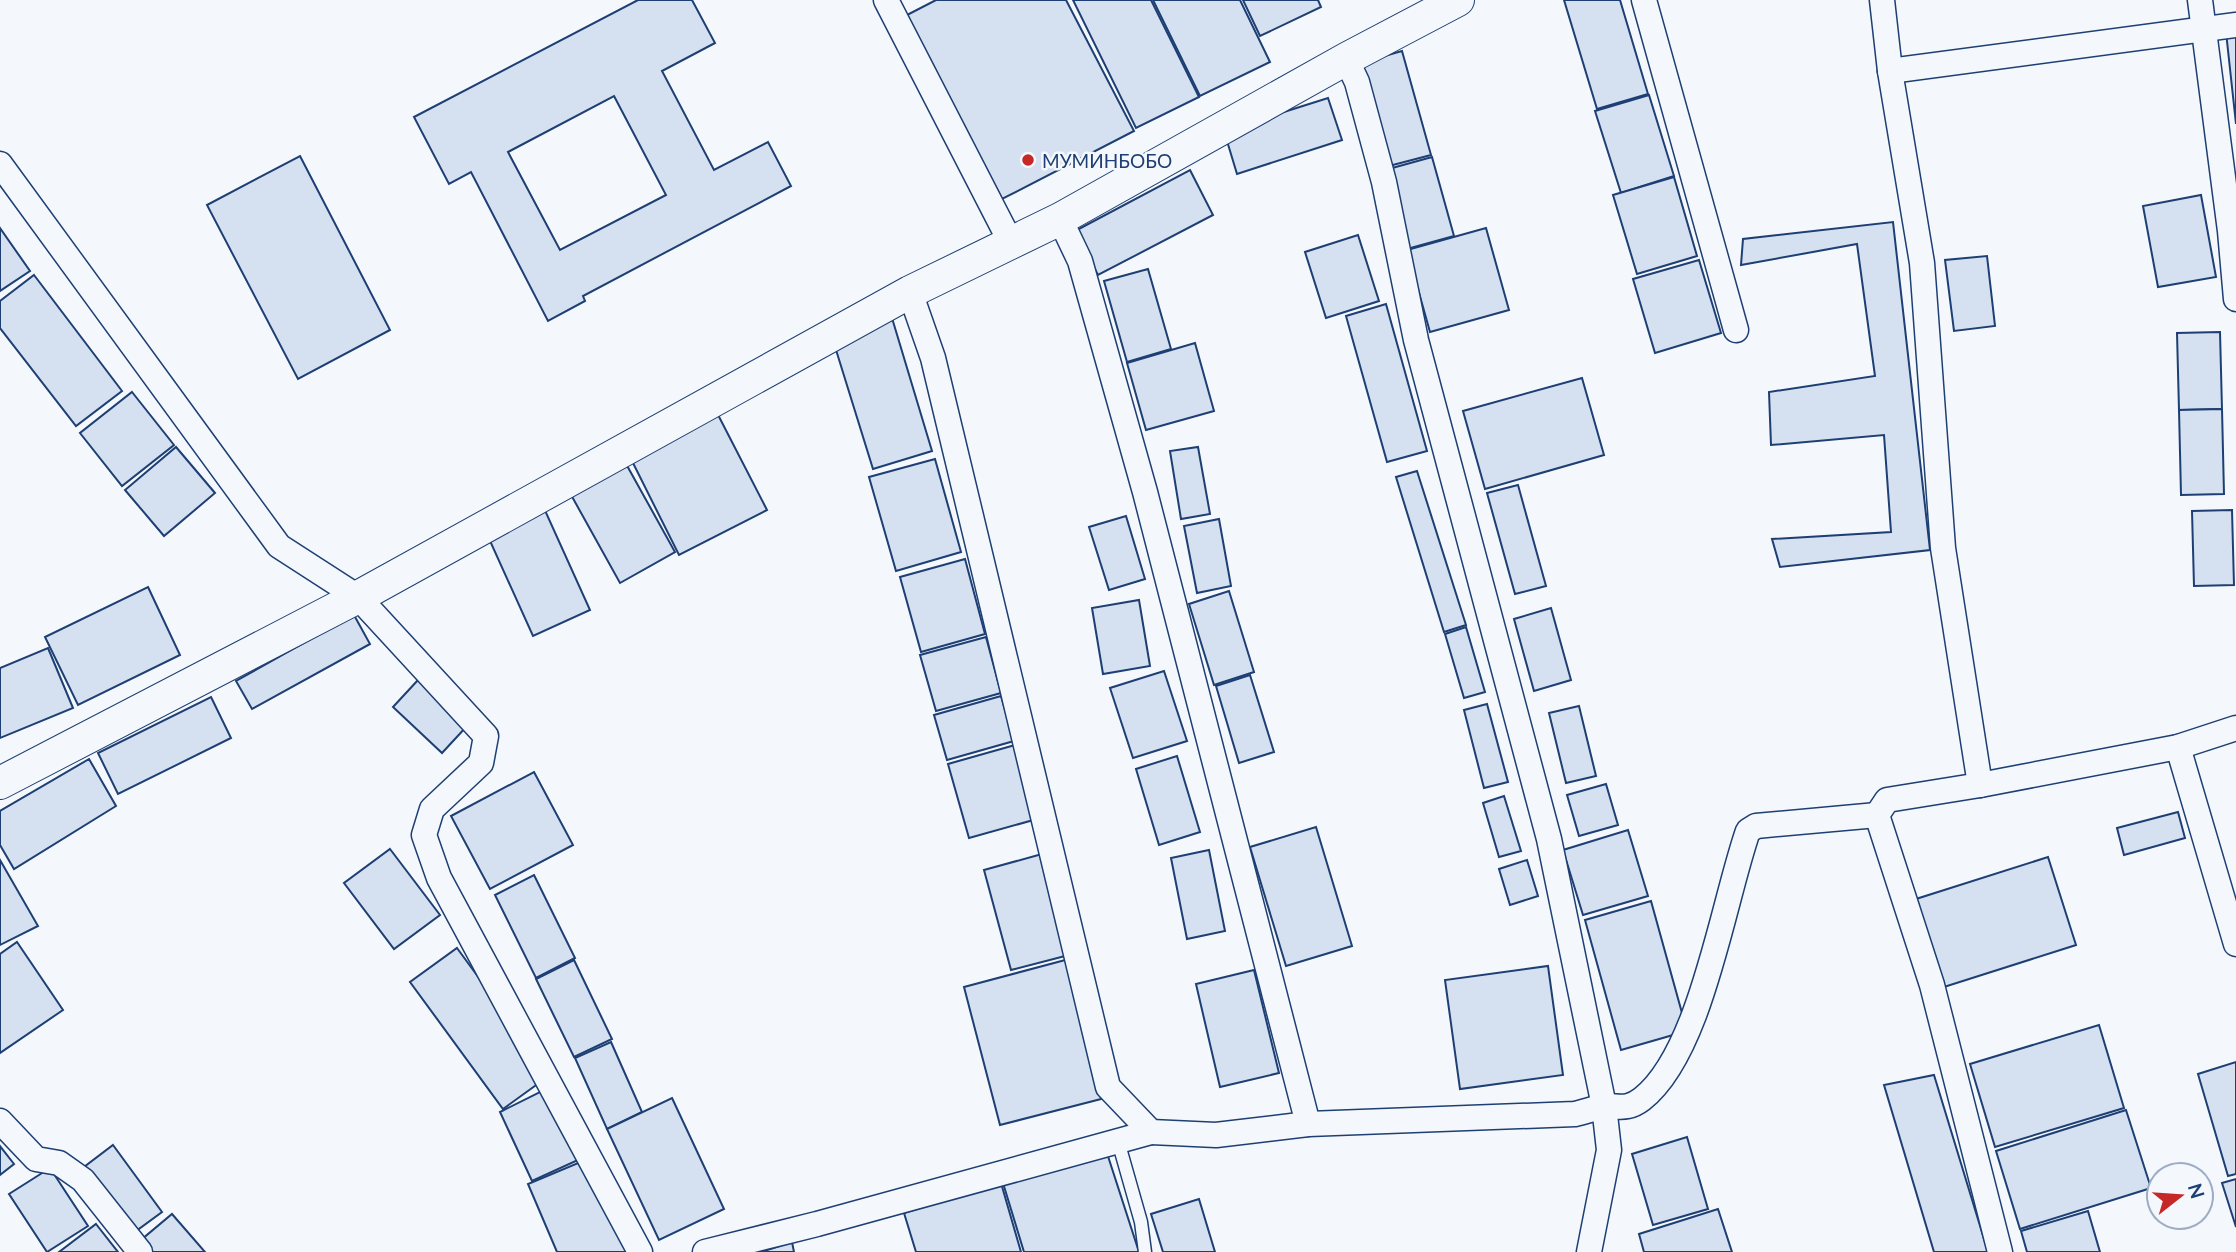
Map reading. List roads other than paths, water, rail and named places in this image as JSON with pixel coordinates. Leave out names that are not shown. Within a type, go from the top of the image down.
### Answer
[{"type":"street","points":[[886,0],[1011,243]]},
{"type":"street","points":[[0,783],[358,597],[910,292],[1059,219],[1346,59],[1458,0]]},
{"type":"street","points":[[1644,0],[1736,330]]},
{"type":"street","points":[[1882,0],[1890,71],[1922,263],[1943,548],[1980,785]]},
{"type":"street","points":[[2200,0],[2230,231],[2236,299]]},
{"type":"street","points":[[1890,71],[2236,25]]},
{"type":"street","points":[[1346,59],[1357,82],[1384,182],[1416,340],[1549,839],[1604,1106],[1609,1150],[1589,1252]]},
{"type":"street","points":[[0,164],[279,546],[358,597],[486,736],[481,763],[432,808],[424,835],[439,878],[640,1252]]},
{"type":"street","points":[[1059,219],[1080,261],[1142,480],[1308,1124]]},
{"type":"street","points":[[910,292],[933,358],[1108,1087],[1151,1132]]},
{"type":"street","points":[[1877,815],[1887,800],[2178,747],[2236,728]]},
{"type":"street","points":[[2178,747],[2236,944]]},
{"type":"street","points":[[705,1252],[1151,1132],[1216,1135],[1308,1124],[1575,1114],[1604,1106],[1622,1108],[1641,1100],[1661,1078],[1683,1042],[1713,952],[1748,831],[1756,826],[1877,815]]},
{"type":"street","points":[[1877,815],[1932,985],[2000,1252]]},
{"type":"street","points":[[0,1121],[36,1159],[59,1163],[83,1180],[140,1252]]},
{"type":"lane","points":[[1118,1141],[1141,1222],[1145,1252]]},
{"type":"place","name":"МУМИНБОБО","points":[[1028,160]]}]
